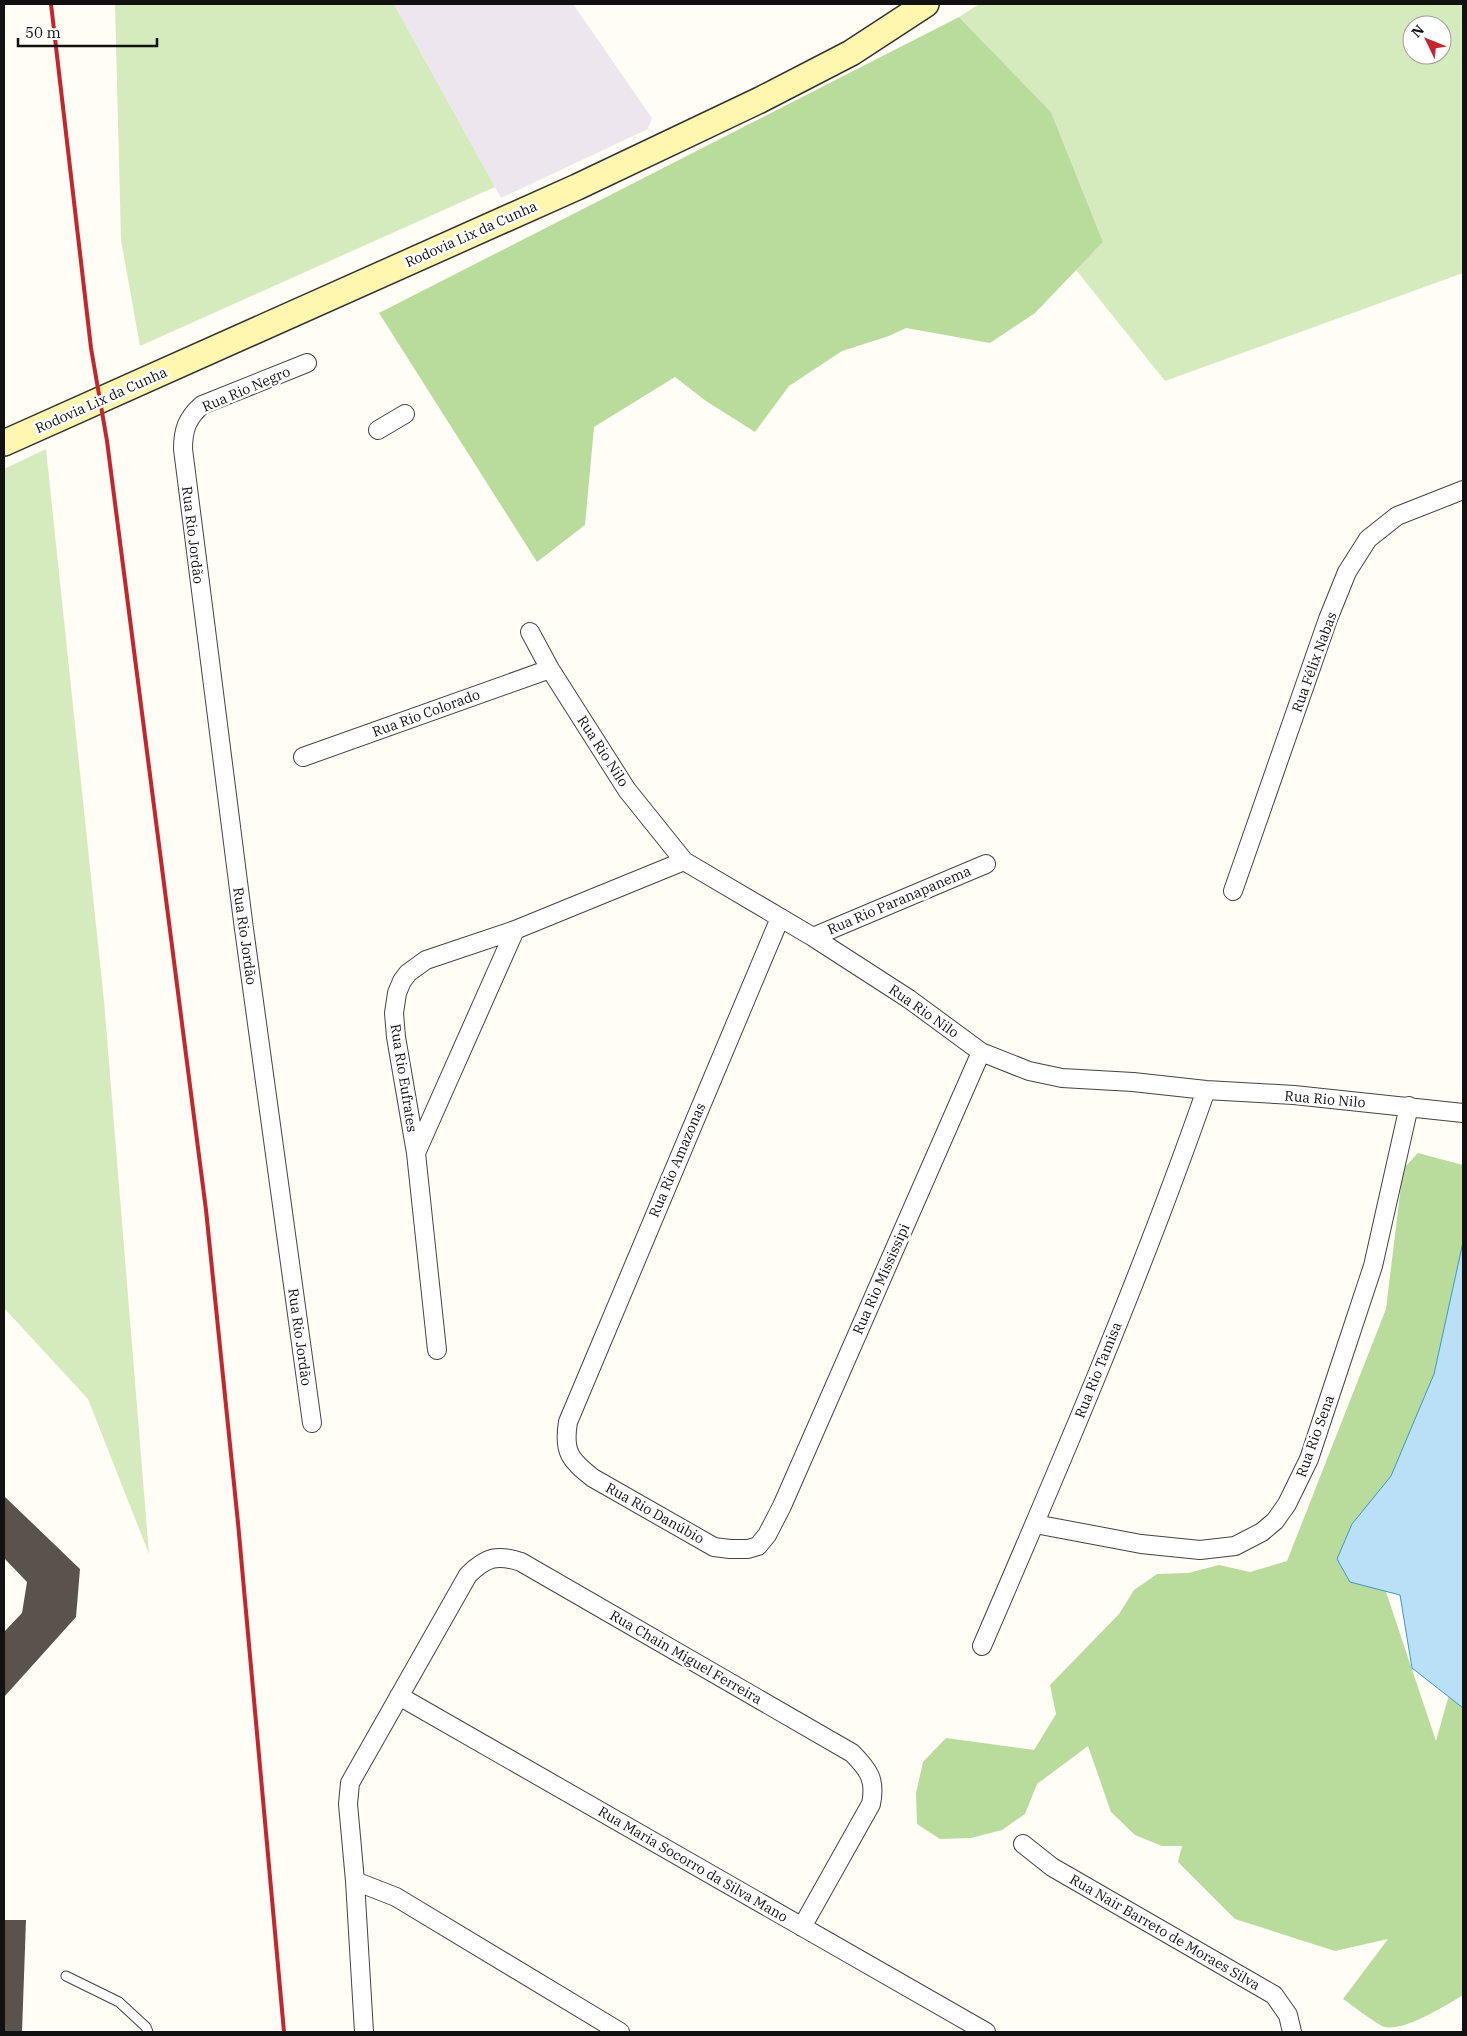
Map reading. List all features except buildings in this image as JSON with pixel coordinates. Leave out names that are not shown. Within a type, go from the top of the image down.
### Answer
[{"type":"main road","name":"Rodovia Lix da Cunha","points":[[4,443],[577,187],[734,112],[851,53],[926,4]]},
{"type":"street","name":"Rua Rio Negro","points":[[183,449],[183,435],[186,422],[193,412],[202,405],[307,363]]},
{"type":"street","points":[[378,430],[405,414]]},
{"type":"street","name":"Rua Rio Jordão","points":[[183,449],[244,929],[312,1423]]},
{"type":"street","name":"Rua Félix Nabas","points":[[1233,891],[1325,628],[1347,572],[1368,540],[1397,516],[1463,490]]},
{"type":"street","name":"Rua Rio Nilo","points":[[530,632],[550,669],[627,790],[684,861],[813,937],[909,999],[981,1052],[1029,1071],[1062,1078],[1294,1095],[1463,1112]]},
{"type":"street","name":"Rua Rio Colorado","points":[[303,757],[550,669]]},
{"type":"street","name":"Rua Rio Eufrates","points":[[437,1350],[416,1153],[395,1021],[397,993],[402,981],[408,973],[426,960],[515,930],[684,861]]},
{"type":"street","name":"Rua Rio Paranapanema","points":[[813,937],[986,864]]},
{"type":"street","name":"Rua Rio Amazonas","points":[[575,1403],[780,918]]},
{"type":"street","name":"Rua Rio Eufrates","points":[[416,1153],[515,930]]},
{"type":"street","name":"Rua Rio Mississipi","points":[[782,1506],[981,1052]]},
{"type":"street","name":"Rua Rio Tamisa","points":[[982,1646],[1035,1524],[1172,1186],[1206,1090]]},
{"type":"street","name":"Rua Rio Sena","points":[[1035,1524],[1141,1544],[1200,1550],[1235,1546],[1262,1532],[1275,1521],[1288,1504],[1309,1459],[1373,1266],[1408,1106]]},
{"type":"street","name":"Rua Rio Danúbio","points":[[575,1403],[568,1422],[565,1439],[567,1452],[580,1468],[640,1506],[714,1547],[748,1550],[758,1546],[767,1535],[782,1506]]},
{"type":"street","name":"Rua Chain Miguel Ferreira","points":[[399,1696],[468,1575],[479,1563],[491,1558],[506,1557],[521,1562],[852,1754],[866,1766],[873,1787],[871,1804],[802,1927]]},
{"type":"street","points":[[364,2032],[355,1881],[348,1804],[350,1782],[399,1696]]},
{"type":"street","name":"Rua Maria Socorro da Silva Mano","points":[[399,1696],[986,2032]]},
{"type":"street","name":"Rua Nair Barreto de Moraes Silva","points":[[1023,1844],[1052,1867],[1274,1995],[1288,2015],[1292,2032]]},
{"type":"street","points":[[355,1881],[396,1897],[620,2032]]},
{"type":"lane","points":[[66,1976],[119,2002],[146,2027],[148,2032]]},
{"type":"shaded area","points":[[394,4],[573,4],[652,118],[648,129],[501,198]]},
{"type":"green space","points":[[115,4],[394,4],[495,187],[140,346],[121,240]]},
{"type":"green space","points":[[979,4],[1463,4],[1463,273],[1165,381],[1076,270],[1103,242],[1051,112],[959,17]]},
{"type":"green space","points":[[959,17],[1051,112],[1103,242],[1035,313],[990,343],[906,328],[889,336],[842,351],[789,386],[755,432],[706,401],[675,377],[594,427],[585,525],[537,562],[379,313]]},
{"type":"green space","points":[[46,449],[104,1001],[149,1554],[88,1399],[4,1308],[4,469]]},
{"type":"green space","points":[[1418,1153],[1463,1165],[1463,1367],[1377,1565],[1436,1741],[1452,1684],[1463,1674],[1463,1995],[1413,2022],[1403,2026],[1385,2027],[1343,1999],[1388,1939],[1335,1951],[1235,1919],[1178,1862],[1182,1846],[1162,1846],[1135,1835],[1111,1812],[1088,1746],[1037,1784],[1025,1814],[1002,1830],[971,1838],[940,1839],[917,1824],[916,1793],[923,1762],[946,1738],[1034,1750],[1056,1714],[1050,1685],[1119,1614],[1134,1590],[1157,1574],[1188,1573],[1219,1565],[1250,1572],[1287,1561],[1386,1309],[1403,1169]]},
{"type":"water","points":[[1463,1242],[1463,1708],[1412,1668],[1400,1595],[1350,1582],[1337,1559],[1352,1524],[1391,1476],[1434,1374]]},
{"type":"railway","points":[[51,4],[91,348],[107,441],[206,1210],[238,1523],[284,2032]]}]
